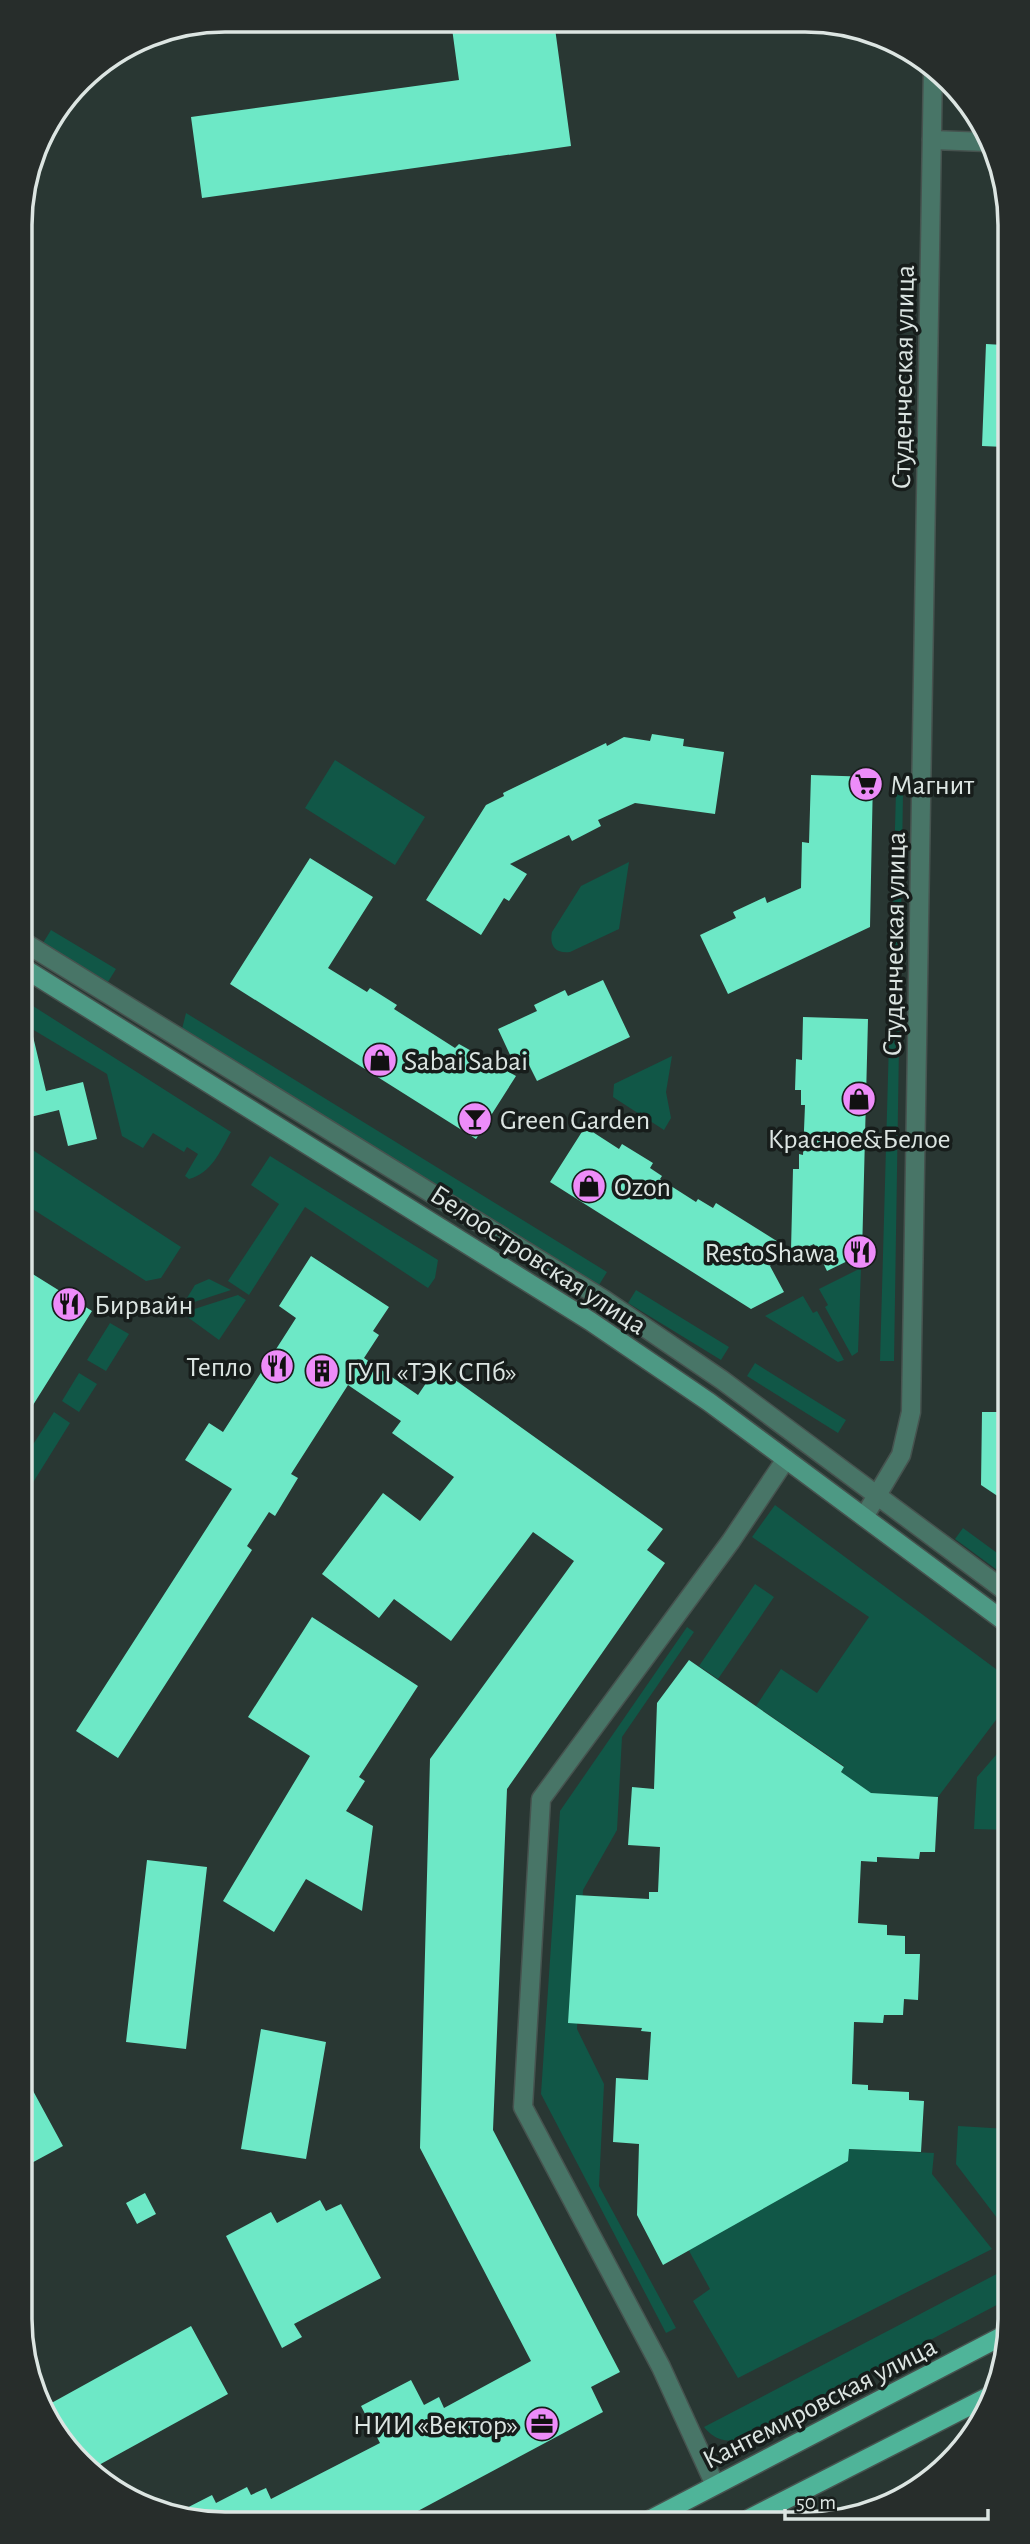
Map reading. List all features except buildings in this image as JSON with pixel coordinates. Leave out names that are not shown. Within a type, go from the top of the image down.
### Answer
[{"type":"main road","name":"Белоостровская улица","points":[[32,973],[590,1321],[786,1459],[998,1617]]},
{"type":"main road","name":"Кантемировская улица","points":[[665,2512],[997,2339]]},
{"type":"main road","points":[[762,2512],[980,2400]]},
{"type":"street","name":"Студенческая улица","points":[[864,1517],[879,1497],[901,1455],[911,1412],[933,79]]},
{"type":"street","points":[[932,140],[980,142]]},
{"type":"street","name":"Белоостровская улица","points":[[32,947],[603,1299],[722,1380],[998,1586]]},
{"type":"street","points":[[715,2486],[661,2367],[523,2107],[541,1799],[731,1541],[786,1459]]},
{"type":"green space","points":[[335,760],[425,817],[395,865],[305,808]]},
{"type":"green space","points":[[896,792],[903,793],[894,1361],[880,1361]]},
{"type":"green space","points":[[629,862],[619,929],[570,952],[557,950],[552,941],[552,932],[581,886]]},
{"type":"green space","points":[[51,930],[116,969],[108,982],[43,943]]},
{"type":"green space","points":[[32,1005],[231,1132],[209,1167],[189,1179],[185,1176],[198,1154],[187,1147],[184,1152],[153,1133],[143,1148],[122,1136],[107,1074],[32,1029]]},
{"type":"green space","points":[[186,1013],[607,1272],[599,1285],[182,1029]]},
{"type":"green space","points":[[672,1056],[666,1092],[671,1118],[664,1130],[613,1097],[614,1084]]},
{"type":"green space","points":[[32,1150],[181,1247],[161,1278],[146,1281],[32,1209]]},
{"type":"green space","points":[[270,1156],[438,1260],[435,1278],[428,1288],[305,1207],[249,1295],[228,1281],[279,1204],[251,1185]]},
{"type":"green space","points":[[861,1268],[858,1352],[852,1356],[825,1307],[828,1305],[819,1289]]},
{"type":"green space","points":[[209,1279],[231,1290],[182,1306],[195,1285]]},
{"type":"green space","points":[[636,1290],[729,1347],[721,1360],[628,1303]]},
{"type":"green space","points":[[238,1295],[246,1300],[219,1340],[182,1313]]},
{"type":"green space","points":[[803,1296],[813,1313],[817,1311],[844,1360],[838,1362],[765,1316]]},
{"type":"green space","points":[[110,1323],[129,1334],[106,1371],[87,1360]]},
{"type":"green space","points":[[755,1363],[846,1420],[838,1433],[747,1376]]},
{"type":"green space","points":[[79,1373],[97,1384],[79,1412],[62,1401]]},
{"type":"green space","points":[[54,1412],[70,1423],[32,1484],[32,1446]]},
{"type":"green space","points":[[775,1505],[998,1671],[998,1717],[938,1797],[863,1793],[841,1772],[844,1766],[756,1706],[781,1669],[817,1693],[869,1617],[752,1537]]},
{"type":"green space","points":[[963,1528],[998,1554],[998,1571],[955,1539]]},
{"type":"green space","points":[[755,1584],[774,1597],[718,1679],[699,1666]]},
{"type":"green space","points":[[687,1627],[694,1632],[622,1737],[617,1830],[583,1890],[577,2029],[604,2084],[599,2186],[676,2328],[666,2333],[541,2094],[560,1811]]},
{"type":"green space","points":[[998,1753],[998,1830],[974,1829],[977,1777]]},
{"type":"green space","points":[[958,2126],[998,2128],[998,2219],[956,2164]]},
{"type":"green space","points":[[849,2149],[934,2153],[932,2174],[992,2249],[738,2378],[693,2301],[710,2289],[688,2249]]},
{"type":"green space","points":[[998,2273],[998,2304],[738,2441],[719,2438],[704,2427]]},
{"type":"place","name":"Магнит","points":[[866,784]]},
{"type":"place","name":"Sabai Sabai","points":[[380,1060]]},
{"type":"place","name":"Красное&Белое","points":[[859,1099]]},
{"type":"place","name":"Green Garden","points":[[475,1119]]},
{"type":"place","name":"Ozon","points":[[589,1186]]},
{"type":"place","name":"RestoShawa","points":[[860,1252]]},
{"type":"place","name":"Бирвайн","points":[[69,1304]]},
{"type":"place","name":"Тепло","points":[[277,1366]]},
{"type":"place","name":"ГУП «ТЭК СПб»","points":[[322,1371]]},
{"type":"place","name":"НИИ «Вектор»","points":[[542,2424]]}]
